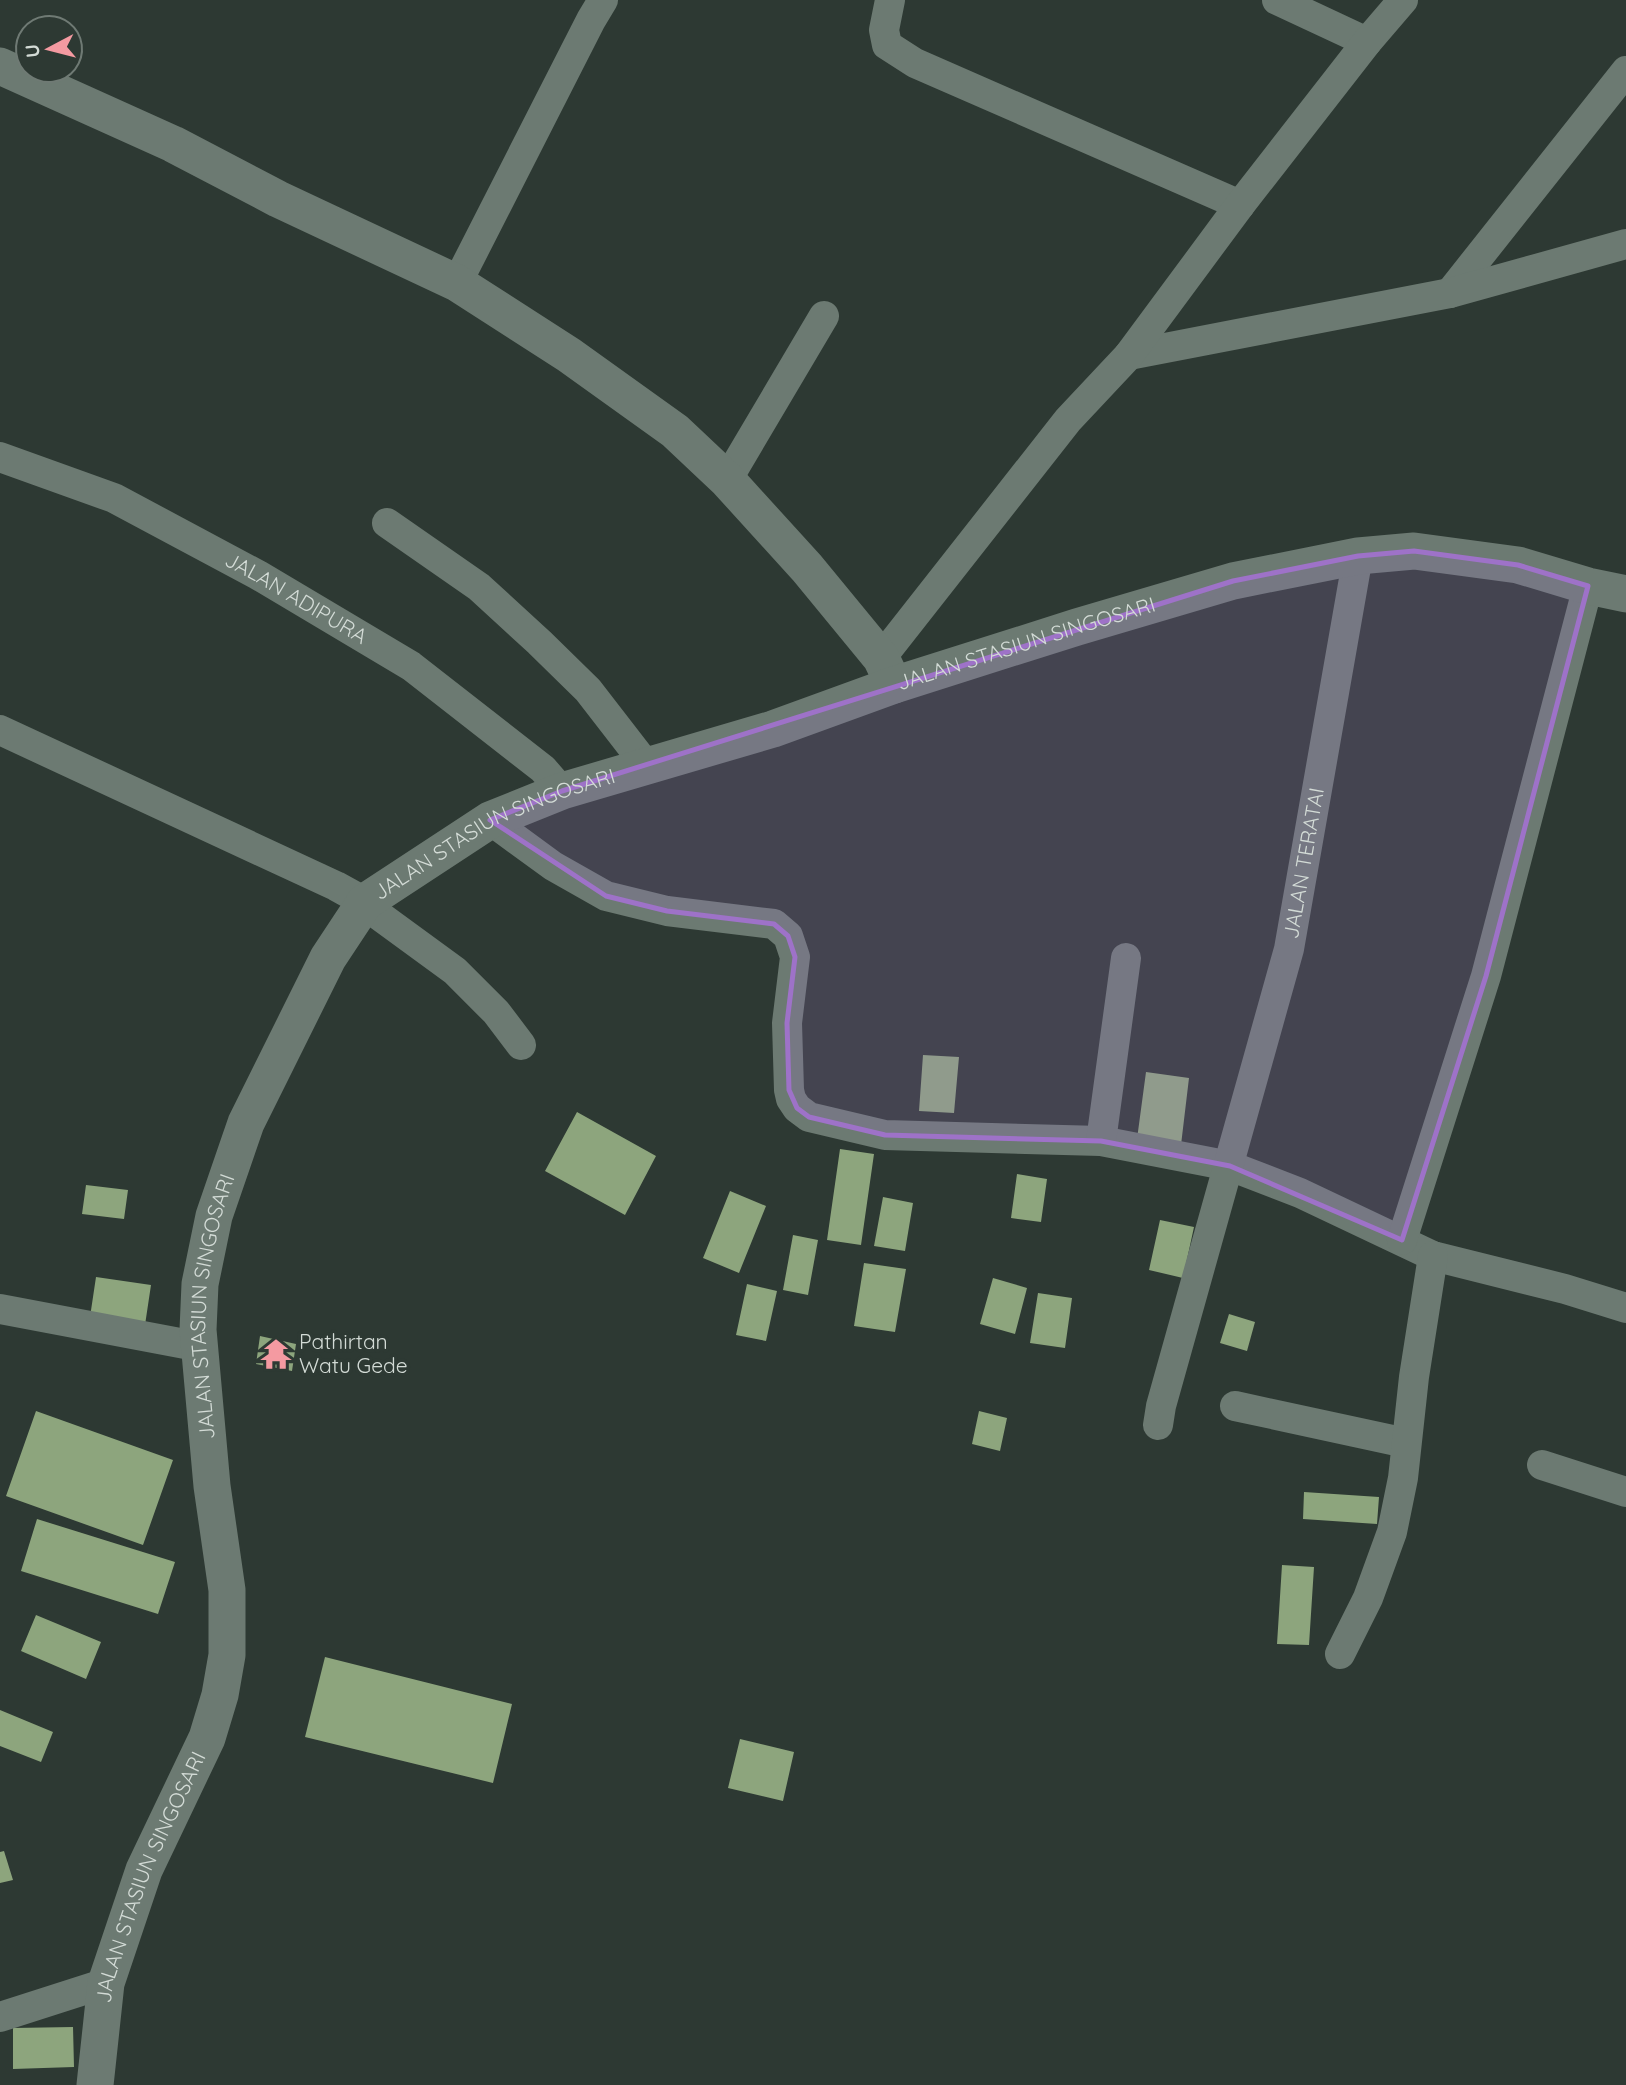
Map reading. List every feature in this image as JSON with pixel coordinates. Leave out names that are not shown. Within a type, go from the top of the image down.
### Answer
[{"type":"street","points":[[457,283],[590,20],[603,0]]},
{"type":"street","points":[[890,0],[884,30],[887,45],[915,62],[1240,205]]},
{"type":"street","points":[[1277,0],[1367,41]]},
{"type":"street","points":[[0,65],[173,144],[278,199],[457,283],[569,355],[675,431],[727,480],[807,568],[888,672],[1068,420],[1129,355],[1240,205],[1367,41],[1403,0]]},
{"type":"street","points":[[1450,293],[1626,71]]},
{"type":"street","points":[[1129,355],[1450,293],[1626,244]]},
{"type":"street","points":[[727,480],[824,316]]},
{"type":"street","name":"JALAN ADIPURA","points":[[0,457],[114,498],[282,589],[411,666],[543,769],[562,791]]},
{"type":"street","points":[[387,523],[479,587],[539,642],[588,690],[646,765]]},
{"type":"street","name":"JALAN STASIUN SINGOSARI","points":[[94,2085],[106,1983],[144,1870],[207,1738],[220,1695],[227,1655],[227,1590],[212,1486],[198,1330],[203,1270],[214,1216],[246,1123],[328,958],[365,902],[490,820],[562,791],[773,729],[888,672],[1077,627],[1233,581],[1358,556],[1414,551],[1518,565],[1588,586],[1626,594]]},
{"type":"street","name":"JALAN TERATAI","points":[[1158,1425],[1289,949],[1358,556]]},
{"type":"street","points":[[1402,1240],[1486,976],[1588,586]]},
{"type":"street","points":[[0,730],[336,886],[365,902],[377,914],[455,971],[496,1012],[521,1045]]},
{"type":"street","points":[[490,820],[553,866],[606,896],[667,911],[774,923],[788,936],[795,957],[787,1023],[789,1090],[797,1108],[808,1117],[885,1135],[1101,1141],[1230,1166],[1300,1193],[1433,1256],[1565,1289],[1626,1308]]},
{"type":"street","points":[[1101,1141],[1126,958]]},
{"type":"street","points":[[1339,1654],[1368,1598],[1392,1532],[1433,1256]]},
{"type":"street","points":[[0,1309],[201,1347]]},
{"type":"street","points":[[1235,1406],[1406,1443]]},
{"type":"street","points":[[1542,1465],[1626,1492]]},
{"type":"street","points":[[0,2017],[106,1983]]},
{"type":"highlighted area","points":[[1414,551],[1518,565],[1588,586],[1486,976],[1402,1240],[1230,1166],[1101,1141],[885,1135],[809,1117],[797,1108],[789,1090],[787,1023],[795,957],[788,936],[774,924],[667,911],[606,896],[490,820],[562,791],[1233,581],[1358,556]]},
{"type":"building","points":[[923,1055],[959,1057],[954,1113],[919,1111]]},
{"type":"building","points":[[1146,1072],[1189,1078],[1181,1145],[1137,1139]]},
{"type":"building","points":[[577,1112],[656,1156],[625,1215],[545,1171]]},
{"type":"building","points":[[840,1149],[874,1154],[861,1245],[827,1240]]},
{"type":"building","points":[[1017,1174],[1047,1179],[1041,1222],[1011,1218]]},
{"type":"building","points":[[86,1185],[128,1190],[124,1219],[82,1214]]},
{"type":"building","points":[[730,1191],[766,1206],[739,1273],[703,1258]]},
{"type":"building","points":[[883,1197],[913,1203],[905,1251],[874,1246]]},
{"type":"building","points":[[1160,1220],[1194,1227],[1183,1278],[1149,1270]]},
{"type":"building","points":[[793,1235],[818,1240],[808,1295],[783,1290]]},
{"type":"building","points":[[864,1263],[906,1269],[895,1332],[854,1326]]},
{"type":"building","points":[[96,1277],[151,1285],[145,1325],[90,1317]]},
{"type":"building","points":[[993,1278],[1027,1288],[1015,1334],[980,1324]]},
{"type":"building","points":[[747,1284],[777,1291],[766,1341],[736,1335]]},
{"type":"building","points":[[1038,1293],[1072,1298],[1065,1348],[1030,1343]]},
{"type":"building","points":[[1229,1314],[1255,1322],[1247,1351],[1220,1343]]},
{"type":"building","name":"Pathirtan Watu Gede","points":[[260,1336],[296,1344],[292,1371],[256,1364]]},
{"type":"building","points":[[36,1411],[173,1460],[143,1545],[6,1496]]},
{"type":"building","points":[[979,1411],[1007,1418],[1000,1451],[972,1444]]},
{"type":"building","points":[[1304,1492],[1379,1497],[1377,1524],[1303,1519]]},
{"type":"building","points":[[37,1519],[175,1562],[158,1614],[21,1571]]},
{"type":"building","points":[[1282,1565],[1314,1567],[1309,1645],[1277,1644]]},
{"type":"building","points":[[36,1615],[101,1642],[86,1679],[21,1651]]},
{"type":"building","points":[[325,1657],[512,1704],[493,1783],[305,1737]]},
{"type":"building","points":[[0,1710],[53,1732],[41,1762],[0,1746]]},
{"type":"building","points":[[740,1739],[794,1752],[783,1801],[728,1788]]},
{"type":"building","points":[[4,1851],[13,1880],[0,1883],[0,1852]]},
{"type":"building","points":[[73,2027],[74,2067],[13,2069],[13,2028]]},
{"type":"place","name":"Pathirtan Watu Gede","points":[[276,1354]]}]
